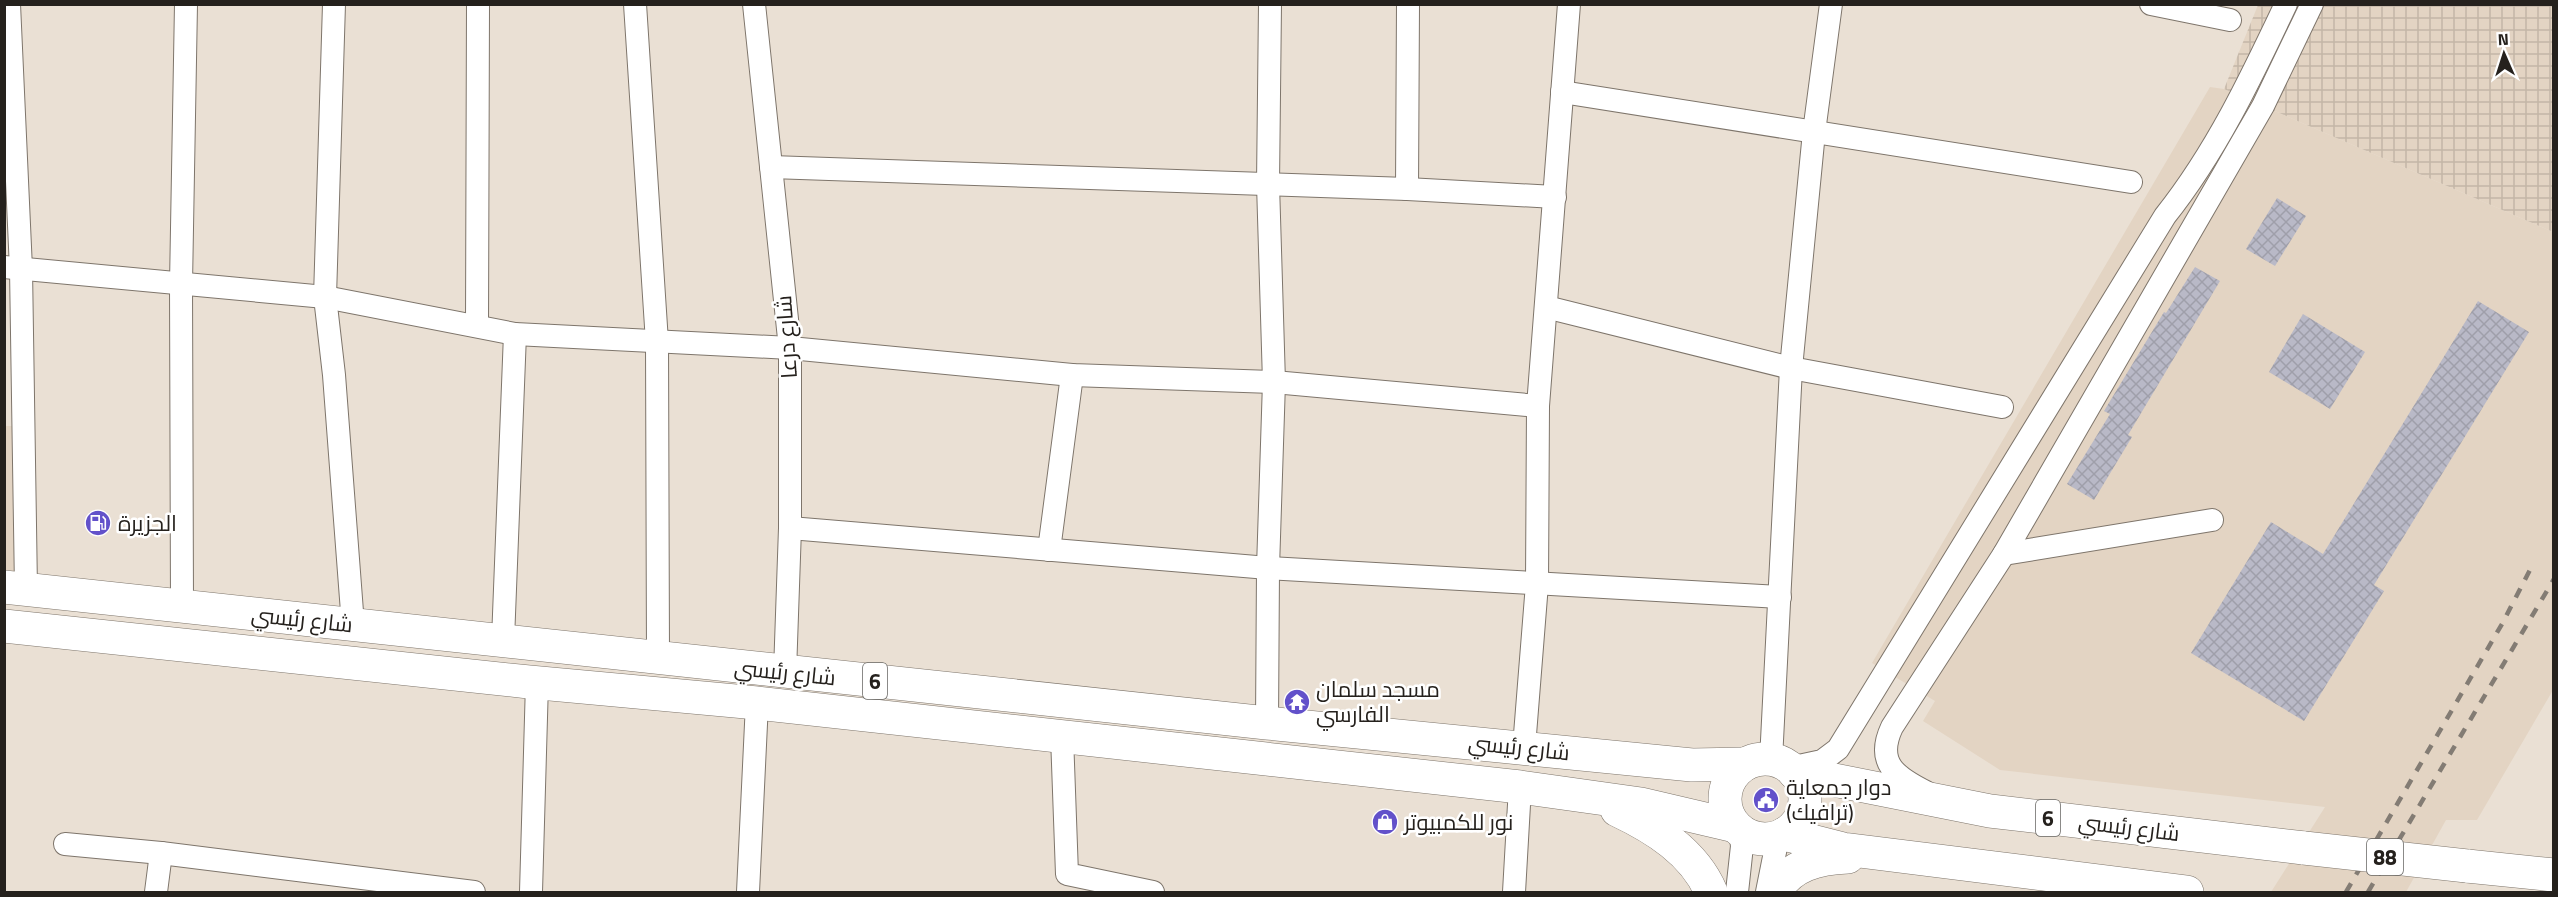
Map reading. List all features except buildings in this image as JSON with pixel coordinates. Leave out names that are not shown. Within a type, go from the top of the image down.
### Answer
[{"type":"highway","name":"شارع رئيسي","points":[[15,588],[1267,723],[1692,765],[1775,766],[1990,811],[2553,875]]},
{"type":"highway","name":"شارع رئيسي","points":[[4,626],[533,683],[757,703],[1520,787],[1641,804],[1738,828]]},
{"type":"highway","points":[[518,641],[533,683]]},
{"type":"highway","points":[[1781,836],[1798,821],[1803,809],[1803,789],[1775,766],[1735,772],[1726,789],[1726,809],[1738,828],[1758,838],[1781,836],[1844,849],[2187,892]]},
{"type":"highway","points":[[1567,793],[1645,823],[1684,853],[1697,867],[1711,892]]},
{"type":"highway","points":[[1775,892],[1791,873],[1817,860],[1858,857],[1910,858]]},
{"type":"street","points":[[9,4],[15,588]]},
{"type":"street","points":[[182,605],[181,284],[186,4]]},
{"type":"street","points":[[334,4],[325,297],[334,375],[353,625]]},
{"type":"street","points":[[477,326],[478,4]]},
{"type":"street","points":[[635,4],[657,342],[658,657]]},
{"type":"street","name":"شارع درعا","points":[[754,4],[790,348],[790,528],[785,672]]},
{"type":"street","points":[[1267,723],[1268,568],[1274,382],[1268,184],[1269,4]]},
{"type":"street","points":[[1407,189],[1408,4]]},
{"type":"street","points":[[1524,747],[1537,585],[1538,406],[1569,4]]},
{"type":"street","points":[[1831,4],[1814,132],[1791,368],[1775,766],[1809,765],[1831,757],[1839,749],[2165,216],[2186,189],[2236,108],[2286,4]]},
{"type":"street","points":[[2151,4],[2230,20]]},
{"type":"street","points":[[1949,803],[1911,784],[1890,767],[1886,757],[1888,735],[2004,554],[2263,106],[2312,4]]},
{"type":"street","points":[[1562,92],[2131,182]]},
{"type":"street","points":[[771,167],[1407,189],[1555,197]]},
{"type":"street","points":[[13,268],[325,297],[515,334],[790,348],[1072,375],[1274,382],[1538,406]]},
{"type":"street","points":[[1546,307],[1791,368],[2002,407]]},
{"type":"street","points":[[515,334],[518,641]]},
{"type":"street","points":[[1049,550],[1072,375]]},
{"type":"street","points":[[2004,554],[2212,520]]},
{"type":"street","points":[[790,528],[1268,568],[1780,597]]},
{"type":"street","points":[[531,892],[533,683]]},
{"type":"street","points":[[748,892],[757,703]]},
{"type":"street","points":[[1856,719],[1888,735]]},
{"type":"street","points":[[1062,736],[1067,874],[1153,892]]},
{"type":"street","points":[[1514,892],[1520,787]]},
{"type":"street","points":[[1737,892],[1742,846],[1738,828]]},
{"type":"street","points":[[1767,892],[1781,836]]},
{"type":"street","points":[[65,844],[161,853],[438,891],[474,892]]},
{"type":"street","points":[[156,892],[161,853]]},
{"type":"shaded area","points":[[2258,5],[2553,5],[2553,232],[2224,89]]},
{"type":"shaded area","points":[[2210,87],[2224,89],[2553,232],[2553,690],[2477,820],[2446,820],[2406,892],[2271,892],[2325,807],[2000,770],[1923,721],[1935,701],[1872,663]]},
{"type":"shaded area","points":[[5,426],[13,426],[14,571],[5,570]]},
{"type":"railway","points":[[2346,892],[2502,624],[2531,568]]},
{"type":"railway","points":[[2368,892],[2554,579]]},
{"type":"place","name":"الجزيرة","points":[[98,523]]},
{"type":"place","name":"مسجد سلمان الفارسي","points":[[1297,702]]},
{"type":"place","name":"دوار جمعاية (ترافيك)","points":[[1766,800]]},
{"type":"place","name":"نور للكمبيوتر","points":[[1385,822]]}]
